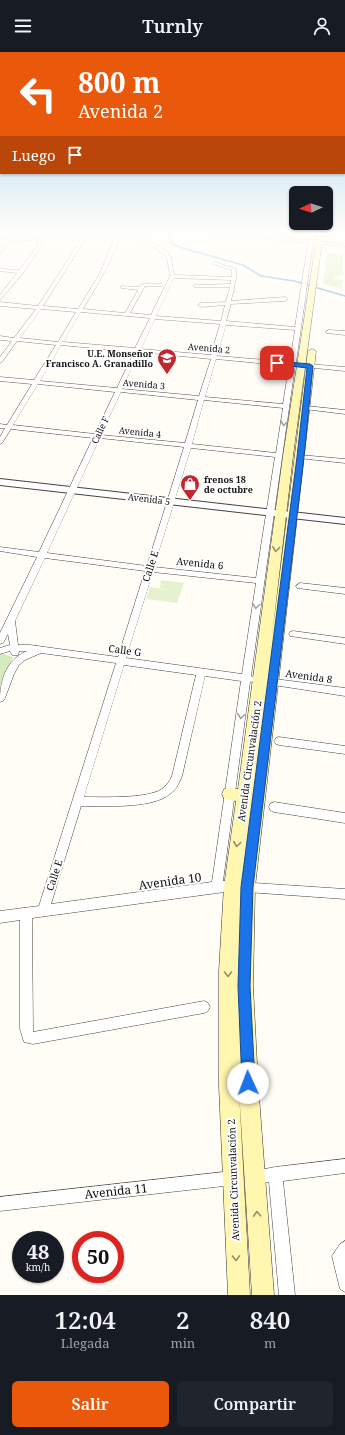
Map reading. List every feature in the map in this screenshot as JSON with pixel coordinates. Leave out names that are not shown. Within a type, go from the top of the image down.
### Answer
[{"type":"main road","name":"Avenida Circunvalación 2","points":[[263,1295],[248,1083],[244,986],[247,887],[265,575],[281,514],[300,457],[306,408],[301,365],[300,338],[312,289]]},
{"type":"main road","name":"Avenida Circunvalación 2","points":[[239,1295],[229,1086],[228,971],[236,795],[260,680],[281,514],[281,476],[286,437],[301,365],[312,289]]},
{"type":"street","points":[[0,298],[7,289]]},
{"type":"street","points":[[0,361],[51,289]]},
{"type":"street","points":[[0,442],[93,289]]},
{"type":"street","points":[[126,315],[141,289]]},
{"type":"street","name":"Calle F","points":[[0,641],[11,621],[166,289]]},
{"type":"street","name":"Calle E","points":[[43,911],[148,569],[188,446],[201,398],[225,323],[232,289]]},
{"type":"street","points":[[201,306],[285,299]]},
{"type":"street","points":[[0,304],[225,323],[300,338]]},
{"type":"street","points":[[329,332],[345,333]]},
{"type":"street","name":"Avenida 2","points":[[0,338],[345,369]]},
{"type":"street","points":[[281,476],[278,455],[286,437],[286,406],[301,365]]},
{"type":"street","name":"Avenida 3","points":[[0,379],[286,406]]},
{"type":"street","points":[[306,408],[345,412]]},
{"type":"street","name":"Avenida 4","points":[[0,426],[278,455]]},
{"type":"street","points":[[300,457],[345,461]]},
{"type":"street","name":"Avenida 5","points":[[0,482],[345,521]]},
{"type":"street","name":"Avenida 6","points":[[0,549],[148,569],[265,575]]},
{"type":"street","points":[[300,586],[345,591]]},
{"type":"street","points":[[0,698],[15,662],[11,621]]},
{"type":"street","points":[[293,634],[345,641]]},
{"type":"street","name":"Calle G","points":[[0,651],[14,648],[42,650],[260,680]]},
{"type":"street","points":[[15,662],[25,655],[42,650]]},
{"type":"street","points":[[77,802],[146,799],[157,797],[166,793],[173,785],[177,776],[201,672]]},
{"type":"street","name":"Avenida 8","points":[[260,680],[345,692]]},
{"type":"street","points":[[279,741],[345,750]]},
{"type":"street","points":[[217,887],[236,795]]},
{"type":"street","points":[[274,807],[345,818]]},
{"type":"street","name":"Avenida 10","points":[[0,917],[232,886],[345,894]]},
{"type":"street","points":[[26,914],[26,1029],[29,1037],[33,1038],[204,1007]]},
{"type":"street","points":[[255,1177],[345,1166]]},
{"type":"street","points":[[275,1174],[287,1295]]},
{"type":"street","name":"Avenida 11","points":[[0,1204],[233,1178]]},
{"type":"street","points":[[345,1249],[340,1256],[345,1284]]},
{"type":"green space","points":[[161,580],[184,583],[177,603],[146,599],[150,587],[179,591],[160,588]]},
{"type":"green space","points":[[0,653],[13,657],[0,687]]},
{"type":"waterway","points":[[321,289],[345,296]]},
{"type":"place","name":"U.E. Monseñor Francisco A. Granadillo","points":[[167,375]]},
{"type":"place","name":"frenos 18 de octubre","points":[[190,501]]},
{"type":"route","points":[[248,1083],[244,986],[247,887],[310,366],[277,363]]}]
